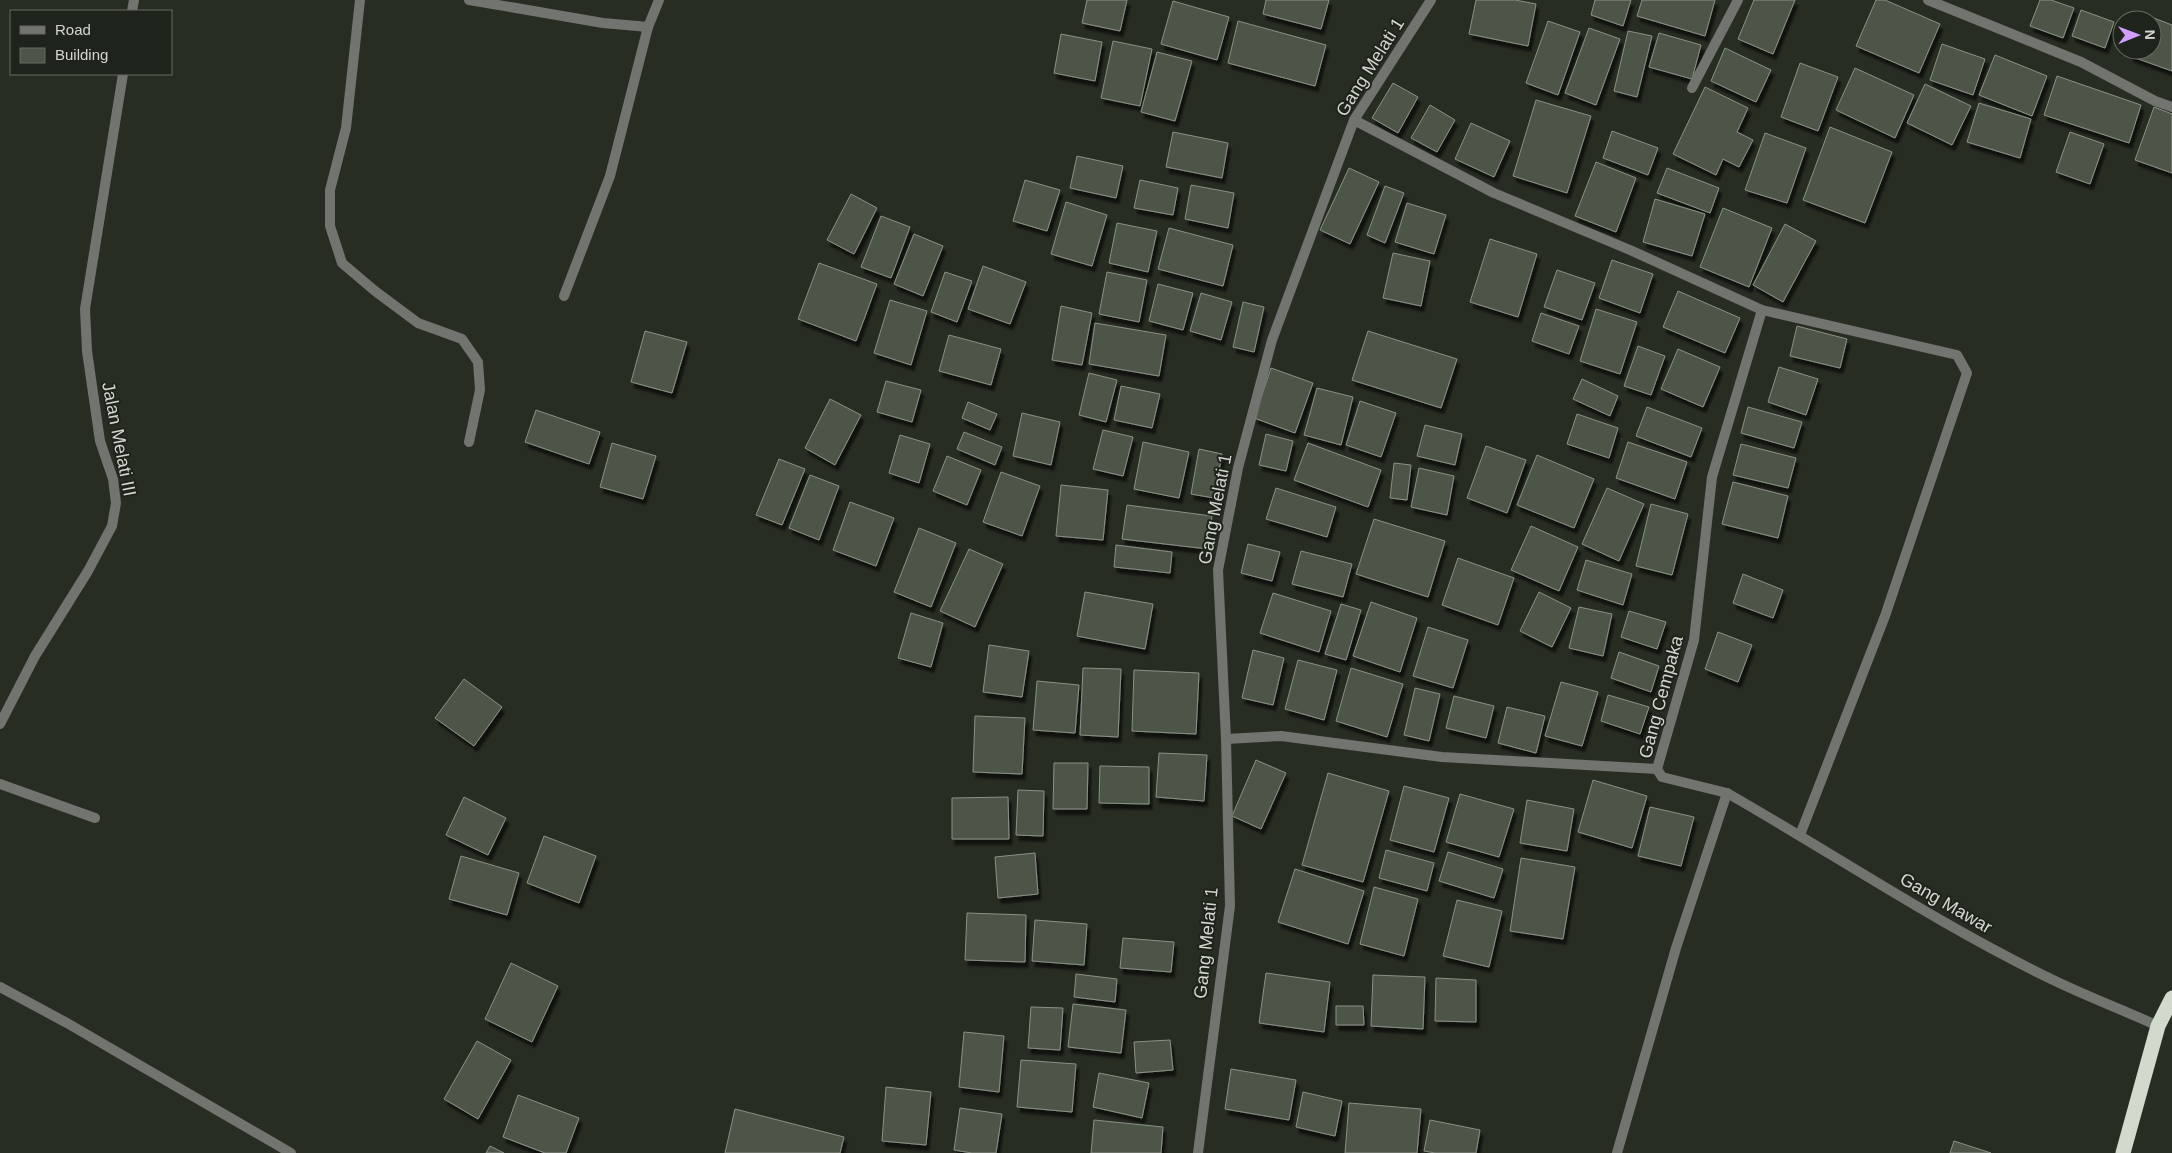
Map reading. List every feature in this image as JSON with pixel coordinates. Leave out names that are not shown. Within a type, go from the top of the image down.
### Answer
[{"type":"highway","points":[[2123,1153],[2158,1026],[2172,998]]},
{"type":"street","points":[[360,0],[346,128],[330,190],[330,226],[342,263],[375,291],[418,322],[462,339],[478,362],[480,390],[469,442]]},
{"type":"street","points":[[469,0],[604,23],[648,27]]},
{"type":"street","points":[[564,296],[610,176],[648,27],[659,0]]},
{"type":"street","name":"Gang Melati 1","points":[[1198,1153],[1230,906],[1226,739],[1218,570],[1238,468],[1272,340],[1354,120],[1431,0]]},
{"type":"street","points":[[1692,88],[1738,0]]},
{"type":"street","points":[[1928,0],[2081,62],[2155,101],[2172,107]]},
{"type":"street","name":"Jalan Melati III","points":[[0,724],[35,656],[88,571],[112,526],[116,503],[113,478],[100,441],[87,351],[85,309],[123,75]]},
{"type":"street","points":[[1354,120],[1494,194],[1630,250],[1762,310],[1957,355],[1967,373],[1885,616],[1800,835]]},
{"type":"street","name":"Gang Cempaka","points":[[1727,793],[1662,777],[1657,768],[1694,640],[1712,476],[1762,310]]},
{"type":"street","points":[[1226,739],[1281,736],[1442,757],[1657,768]]},
{"type":"street","points":[[0,784],[95,818]]},
{"type":"street","points":[[1617,1153],[1676,948],[1727,793]]},
{"type":"street","name":"Gang Mawar","points":[[1727,793],[1934,917],[2047,978],[2158,1026]]},
{"type":"street","points":[[0,988],[67,1024],[290,1153]]},
{"type":"building","points":[[1087,0],[1127,0],[1120,31],[1082,23]]},
{"type":"building","points":[[1266,0],[1329,0],[1321,29],[1263,14]]},
{"type":"building","points":[[1476,0],[1515,0],[1536,4],[1528,46],[1469,34]]},
{"type":"building","points":[[1595,0],[1631,0],[1623,26],[1591,15]]},
{"type":"building","points":[[1642,0],[1715,0],[1705,36],[1637,16]]},
{"type":"building","points":[[1754,0],[1795,0],[1773,54],[1738,39]]},
{"type":"building","points":[[1876,0],[1885,0],[1940,24],[1919,73],[1856,46]]},
{"type":"building","points":[[2040,0],[2051,0],[2074,8],[2063,38],[2030,26]]},
{"type":"building","points":[[1173,1],[1229,17],[1217,60],[1161,44]]},
{"type":"building","points":[[2081,10],[2112,21],[2112,28],[2105,48],[2072,36]]},
{"type":"building","points":[[1238,21],[1326,45],[1315,86],[1228,63]]},
{"type":"building","points":[[1548,21],[1580,32],[1558,95],[1526,83]]},
{"type":"building","points":[[2162,21],[2172,25],[2172,71],[2141,60],[2162,60]]},
{"type":"building","points":[[1589,28],[1620,39],[1596,105],[1565,93]]},
{"type":"building","points":[[1628,31],[1652,36],[1637,97],[1614,91]]},
{"type":"building","points":[[1659,33],[1701,45],[1692,79],[1649,67]]},
{"type":"building","points":[[1061,34],[1102,42],[1095,81],[1054,73]]},
{"type":"building","points":[[1113,41],[1152,49],[1140,106],[1101,98]]},
{"type":"building","points":[[1942,44],[1985,59],[1973,95],[1930,80]]},
{"type":"building","points":[[1725,48],[1771,70],[1756,102],[1711,81]]},
{"type":"building","points":[[1157,52],[1192,61],[1175,121],[1141,112]]},
{"type":"building","points":[[1995,55],[2047,76],[2032,116],[1979,95]]},
{"type":"building","points":[[1800,63],[1838,77],[1818,131],[1781,117]]},
{"type":"building","points":[[1855,68],[1914,95],[1895,138],[1836,110]]},
{"type":"building","points":[[2057,76],[2141,105],[2129,143],[2044,115]]},
{"type":"building","points":[[1393,83],[1418,97],[1398,133],[1372,118]]},
{"type":"building","points":[[1925,84],[1971,106],[1952,145],[1907,123]]},
{"type":"building","points":[[1705,87],[1748,108],[1737,132],[1753,140],[1739,167],[1723,159],[1716,175],[1673,154]]},
{"type":"building","points":[[1536,100],[1591,116],[1567,193],[1513,176]]},
{"type":"building","points":[[1979,103],[2031,119],[2020,158],[1967,142]]},
{"type":"building","points":[[1430,105],[1455,120],[1437,152],[1411,138]]},
{"type":"building","points":[[2154,107],[2172,114],[2172,173],[2135,160]]},
{"type":"building","points":[[1471,123],[1510,141],[1494,177],[1455,159]]},
{"type":"building","points":[[1830,127],[1892,152],[1865,223],[1803,200]]},
{"type":"building","points":[[1612,131],[1658,148],[1648,175],[1603,158]]},
{"type":"building","points":[[1173,132],[1228,143],[1222,178],[1166,167]]},
{"type":"building","points":[[2070,132],[2104,144],[2090,184],[2056,172]]},
{"type":"building","points":[[1765,133],[1806,148],[1787,203],[1745,190]]},
{"type":"building","points":[[1077,156],[1123,166],[1116,198],[1070,188]]},
{"type":"building","points":[[1596,162],[1636,178],[1616,232],[1575,216]]},
{"type":"building","points":[[1349,168],[1379,182],[1350,244],[1320,230]]},
{"type":"building","points":[[1667,168],[1719,188],[1710,213],[1657,193]]},
{"type":"building","points":[[1025,180],[1060,190],[1047,231],[1013,221]]},
{"type":"building","points":[[1140,180],[1178,188],[1173,215],[1134,208]]},
{"type":"building","points":[[1191,185],[1234,193],[1228,228],[1185,219]]},
{"type":"building","points":[[1385,186],[1404,193],[1385,243],[1367,235]]},
{"type":"building","points":[[851,194],[877,208],[854,254],[827,240]]},
{"type":"building","points":[[1655,199],[1705,214],[1692,256],[1643,242]]},
{"type":"building","points":[[1066,202],[1107,215],[1092,266],[1051,254]]},
{"type":"building","points":[[1407,203],[1446,215],[1434,254],[1395,242]]},
{"type":"building","points":[[1723,208],[1772,228],[1749,287],[1700,267]]},
{"type":"building","points":[[881,216],[910,227],[891,278],[861,267]]},
{"type":"building","points":[[1117,223],[1157,231],[1148,272],[1109,263]]},
{"type":"building","points":[[1785,224],[1816,241],[1783,302],[1753,285]]},
{"type":"building","points":[[1169,228],[1233,245],[1223,286],[1158,269]]},
{"type":"building","points":[[914,234],[943,246],[923,296],[894,284]]},
{"type":"building","points":[[1490,239],[1537,254],[1518,317],[1470,302]]},
{"type":"building","points":[[1393,253],[1430,261],[1421,306],[1383,298]]},
{"type":"building","points":[[1612,260],[1653,274],[1640,313],[1599,298]]},
{"type":"building","points":[[819,263],[877,284],[856,341],[798,319]]},
{"type":"building","points":[[983,266],[1026,282],[1010,324],[968,309]]},
{"type":"building","points":[[1557,270],[1595,283],[1582,320],[1544,307]]},
{"type":"building","points":[[945,272],[972,281],[957,322],[931,312]]},
{"type":"building","points":[[1107,272],[1147,280],[1139,322],[1099,314]]},
{"type":"building","points":[[1158,284],[1193,293],[1183,330],[1149,321]]},
{"type":"building","points":[[1678,291],[1740,318],[1725,353],[1663,327]]},
{"type":"building","points":[[1201,293],[1232,302],[1221,340],[1190,331]]},
{"type":"building","points":[[890,300],[927,311],[911,365],[874,353]]},
{"type":"building","points":[[1243,302],[1264,307],[1254,352],[1233,347]]},
{"type":"building","points":[[1061,306],[1092,313],[1082,365],[1052,360]]},
{"type":"building","points":[[1596,309],[1637,322],[1620,374],[1580,361]]},
{"type":"building","points":[[1541,313],[1579,326],[1569,354],[1532,341]]},
{"type":"building","points":[[1095,323],[1166,335],[1159,376],[1089,364]]},
{"type":"building","points":[[1797,326],[1847,339],[1840,368],[1790,356]]},
{"type":"building","points":[[645,331],[687,342],[672,393],[631,382]]},
{"type":"building","points":[[1368,331],[1457,359],[1441,408],[1352,380]]},
{"type":"building","points":[[949,335],[1001,349],[991,385],[939,371]]},
{"type":"building","points":[[1638,346],[1665,356],[1651,395],[1624,386]]},
{"type":"building","points":[[1678,349],[1720,367],[1703,407],[1661,389]]},
{"type":"building","points":[[1779,367],[1818,379],[1806,415],[1768,402]]},
{"type":"building","points":[[1271,368],[1313,383],[1295,433],[1254,418]]},
{"type":"building","points":[[1089,373],[1117,380],[1106,422],[1079,415]]},
{"type":"building","points":[[1582,379],[1618,396],[1610,416],[1573,399]]},
{"type":"building","points":[[886,381],[921,390],[912,422],[877,412]]},
{"type":"building","points":[[1121,386],[1160,394],[1152,428],[1114,420]]},
{"type":"building","points":[[1317,388],[1353,397],[1341,445],[1304,435]]},
{"type":"building","points":[[830,399],[861,415],[835,465],[805,448]]},
{"type":"building","points":[[1360,401],[1396,413],[1381,457],[1346,445]]},
{"type":"building","points":[[968,402],[997,414],[990,430],[962,418]]},
{"type":"building","points":[[1647,407],[1702,428],[1691,457],[1636,436]]},
{"type":"building","points":[[1748,407],[1802,422],[1794,448],[1741,433]]},
{"type":"building","points":[[536,410],[600,432],[589,464],[525,442]]},
{"type":"building","points":[[1022,413],[1060,422],[1051,465],[1013,456]]},
{"type":"building","points":[[1577,414],[1618,428],[1609,458],[1567,444]]},
{"type":"building","points":[[1425,425],[1462,434],[1455,465],[1417,456]]},
{"type":"building","points":[[1103,430],[1133,437],[1123,476],[1093,469]]},
{"type":"building","points":[[964,432],[1002,447],[995,465],[957,449]]},
{"type":"building","points":[[1266,434],[1293,441],[1286,471],[1259,465]]},
{"type":"building","points":[[900,435],[930,444],[919,483],[889,473]]},
{"type":"building","points":[[1143,442],[1189,452],[1179,498],[1134,489]]},
{"type":"building","points":[[1628,442],[1687,462],[1675,499],[1616,478]]},
{"type":"building","points":[[612,443],[656,456],[643,499],[600,487]]},
{"type":"building","points":[[1308,443],[1381,470],[1368,507],[1294,480]]},
{"type":"building","points":[[1741,444],[1796,458],[1788,488],[1733,475]]},
{"type":"building","points":[[1486,446],[1526,460],[1507,513],[1467,498]]},
{"type":"building","points":[[1199,449],[1222,454],[1214,498],[1191,494]]},
{"type":"building","points":[[1537,455],[1594,479],[1574,528],[1517,505]]},
{"type":"building","points":[[947,456],[981,470],[967,505],[933,491]]},
{"type":"building","points":[[779,459],[805,469],[782,525],[756,515]]},
{"type":"building","points":[[1394,463],[1411,465],[1407,500],[1390,498]]},
{"type":"building","points":[[1419,468],[1454,476],[1447,515],[1411,507]]},
{"type":"building","points":[[1001,472],[1040,486],[1022,536],[983,522]]},
{"type":"building","points":[[810,475],[839,486],[819,540],[789,528]]},
{"type":"building","points":[[1733,482],[1788,496],[1778,538],[1722,524]]},
{"type":"building","points":[[1061,485],[1108,490],[1103,540],[1056,536]]},
{"type":"building","points":[[1276,488],[1336,507],[1327,537],[1266,519]]},
{"type":"building","points":[[1607,488],[1644,504],[1619,561],[1582,544]]},
{"type":"building","points":[[850,502],[894,518],[876,566],[833,550]]},
{"type":"building","points":[[1651,504],[1688,514],[1672,575],[1636,566]]},
{"type":"building","points":[[1127,505],[1212,516],[1208,549],[1122,539]]},
{"type":"building","points":[[1374,519],[1445,541],[1428,597],[1356,574]]},
{"type":"building","points":[[1531,526],[1578,547],[1559,591],[1511,570]]},
{"type":"building","points":[[919,528],[956,543],[931,607],[894,592]]},
{"type":"building","points":[[1248,544],[1280,552],[1272,581],[1241,573]]},
{"type":"building","points":[[1116,545],[1172,552],[1170,573],[1114,567]]},
{"type":"building","points":[[969,549],[1003,564],[975,627],[940,611]]},
{"type":"building","points":[[1301,551],[1352,564],[1343,597],[1292,584]]},
{"type":"building","points":[[1458,558],[1514,578],[1498,625],[1442,605]]},
{"type":"building","points":[[1586,560],[1632,574],[1623,605],[1577,590]]},
{"type":"building","points":[[1743,574],[1783,590],[1773,618],[1733,603]]},
{"type":"building","points":[[1085,592],[1153,604],[1145,649],[1077,636]]},
{"type":"building","points":[[1539,592],[1571,608],[1552,647],[1520,631]]},
{"type":"building","points":[[1273,593],[1331,611],[1319,652],[1260,633]]},
{"type":"building","points":[[1371,602],[1417,618],[1400,672],[1353,656]]},
{"type":"building","points":[[1341,604],[1361,610],[1346,660],[1325,654]]},
{"type":"building","points":[[1579,607],[1612,614],[1603,656],[1569,648]]},
{"type":"building","points":[[1629,611],[1666,622],[1657,649],[1621,637]]},
{"type":"building","points":[[911,613],[943,623],[931,667],[898,658]]},
{"type":"building","points":[[1428,627],[1468,640],[1453,688],[1413,676]]},
{"type":"building","points":[[1718,632],[1752,645],[1738,682],[1705,669]]},
{"type":"building","points":[[989,645],[1029,651],[1022,697],[983,692]]},
{"type":"building","points":[[1253,650],[1284,658],[1273,705],[1242,698]]},
{"type":"building","points":[[1619,652],[1659,666],[1651,692],[1611,678]]},
{"type":"building","points":[[1298,660],[1337,670],[1324,720],[1285,709]]},
{"type":"building","points":[[1083,668],[1121,669],[1118,737],[1080,735]]},
{"type":"building","points":[[1351,668],[1403,684],[1387,737],[1336,721]]},
{"type":"building","points":[[1134,670],[1199,673],[1196,734],[1132,731]]},
{"type":"building","points":[[464,679],[502,707],[474,746],[435,718]]},
{"type":"building","points":[[1037,681],[1079,685],[1075,733],[1033,730]]},
{"type":"building","points":[[1561,682],[1598,692],[1582,746],[1545,736]]},
{"type":"building","points":[[1415,688],[1440,694],[1429,741],[1404,735]]},
{"type":"building","points":[[1608,695],[1649,707],[1640,734],[1601,721]]},
{"type":"building","points":[[1454,696],[1494,706],[1486,738],[1446,728]]},
{"type":"building","points":[[1507,707],[1545,716],[1536,753],[1498,743]]},
{"type":"building","points":[[975,716],[1025,718],[1022,774],[973,772]]},
{"type":"building","points":[[1159,753],[1207,755],[1204,801],[1156,797]]},
{"type":"building","points":[[1256,760],[1286,773],[1261,829],[1232,816]]},
{"type":"building","points":[[1054,763],[1088,763],[1087,809],[1053,809]]},
{"type":"building","points":[[1100,766],[1149,767],[1149,804],[1099,803]]},
{"type":"building","points":[[1328,773],[1389,791],[1363,882],[1302,865]]},
{"type":"building","points":[[1593,780],[1647,796],[1632,848],[1578,832]]},
{"type":"building","points":[[1404,786],[1449,798],[1434,852],[1390,840]]},
{"type":"building","points":[[1018,790],[1044,791],[1043,836],[1016,835]]},
{"type":"building","points":[[1460,794],[1514,809],[1499,857],[1446,842]]},
{"type":"building","points":[[464,797],[506,818],[488,855],[446,835]]},
{"type":"building","points":[[1008,797],[1009,839],[952,839],[952,798]]},
{"type":"building","points":[[1527,800],[1574,809],[1567,851],[1520,843]]},
{"type":"building","points":[[1650,807],[1694,817],[1681,866],[1638,856]]},
{"type":"building","points":[[544,836],[596,856],[579,903],[527,883]]},
{"type":"building","points":[[1386,850],[1434,863],[1427,891],[1379,878]]},
{"type":"building","points":[[1448,852],[1503,869],[1494,898],[1439,881]]},
{"type":"building","points":[[1035,853],[1038,894],[998,898],[995,857]]},
{"type":"building","points":[[461,856],[519,873],[507,915],[449,899]]},
{"type":"building","points":[[1521,858],[1575,867],[1563,939],[1510,931]]},
{"type":"building","points":[[1295,869],[1364,891],[1348,944],[1278,922]]},
{"type":"building","points":[[1374,887],[1418,899],[1404,956],[1360,944]]},
{"type":"building","points":[[1457,900],[1502,911],[1489,967],[1443,956]]},
{"type":"building","points":[[967,913],[1026,915],[1025,962],[965,960]]},
{"type":"building","points":[[1035,920],[1087,924],[1084,965],[1032,961]]},
{"type":"building","points":[[1123,938],[1174,942],[1171,972],[1120,968]]},
{"type":"building","points":[[511,963],[558,986],[532,1042],[485,1019]]},
{"type":"building","points":[[1266,973],[1330,982],[1324,1032],[1259,1023]]},
{"type":"building","points":[[1076,974],[1117,979],[1115,1002],[1074,997]]},
{"type":"building","points":[[1373,975],[1425,977],[1423,1029],[1371,1026]]},
{"type":"building","points":[[1436,978],[1476,980],[1476,1022],[1435,1021]]},
{"type":"building","points":[[1073,1004],[1126,1010],[1121,1053],[1068,1047]]},
{"type":"building","points":[[1336,1006],[1363,1006],[1364,1025],[1336,1025]]},
{"type":"building","points":[[1031,1007],[1063,1008],[1060,1050],[1028,1048]]},
{"type":"building","points":[[964,1032],[1004,1036],[999,1092],[959,1087]]},
{"type":"building","points":[[1170,1040],[1173,1070],[1136,1073],[1134,1042]]},
{"type":"building","points":[[477,1041],[511,1060],[478,1119],[444,1099]]},
{"type":"building","points":[[1021,1060],[1076,1064],[1072,1112],[1017,1107]]},
{"type":"building","points":[[1231,1069],[1296,1080],[1289,1120],[1225,1109]]},
{"type":"building","points":[[1099,1073],[1149,1083],[1142,1118],[1093,1107]]},
{"type":"building","points":[[886,1087],[931,1092],[926,1145],[882,1141]]},
{"type":"building","points":[[1303,1092],[1342,1101],[1335,1136],[1296,1127]]},
{"type":"building","points":[[518,1095],[579,1118],[566,1153],[545,1153],[503,1137]]},
{"type":"building","points":[[1349,1103],[1421,1109],[1417,1153],[1345,1153]]},
{"type":"building","points":[[960,1108],[1002,1114],[996,1153],[972,1153],[954,1150]]},
{"type":"building","points":[[735,1109],[844,1137],[840,1153],[725,1153]]},
{"type":"building","points":[[1094,1120],[1163,1127],[1161,1153],[1091,1153]]},
{"type":"building","points":[[1430,1120],[1480,1130],[1476,1153],[1435,1153],[1424,1151]]},
{"type":"building","points":[[1954,1141],[1991,1153],[1950,1153]]},
{"type":"building","points":[[490,1146],[504,1153],[486,1153]]}]
